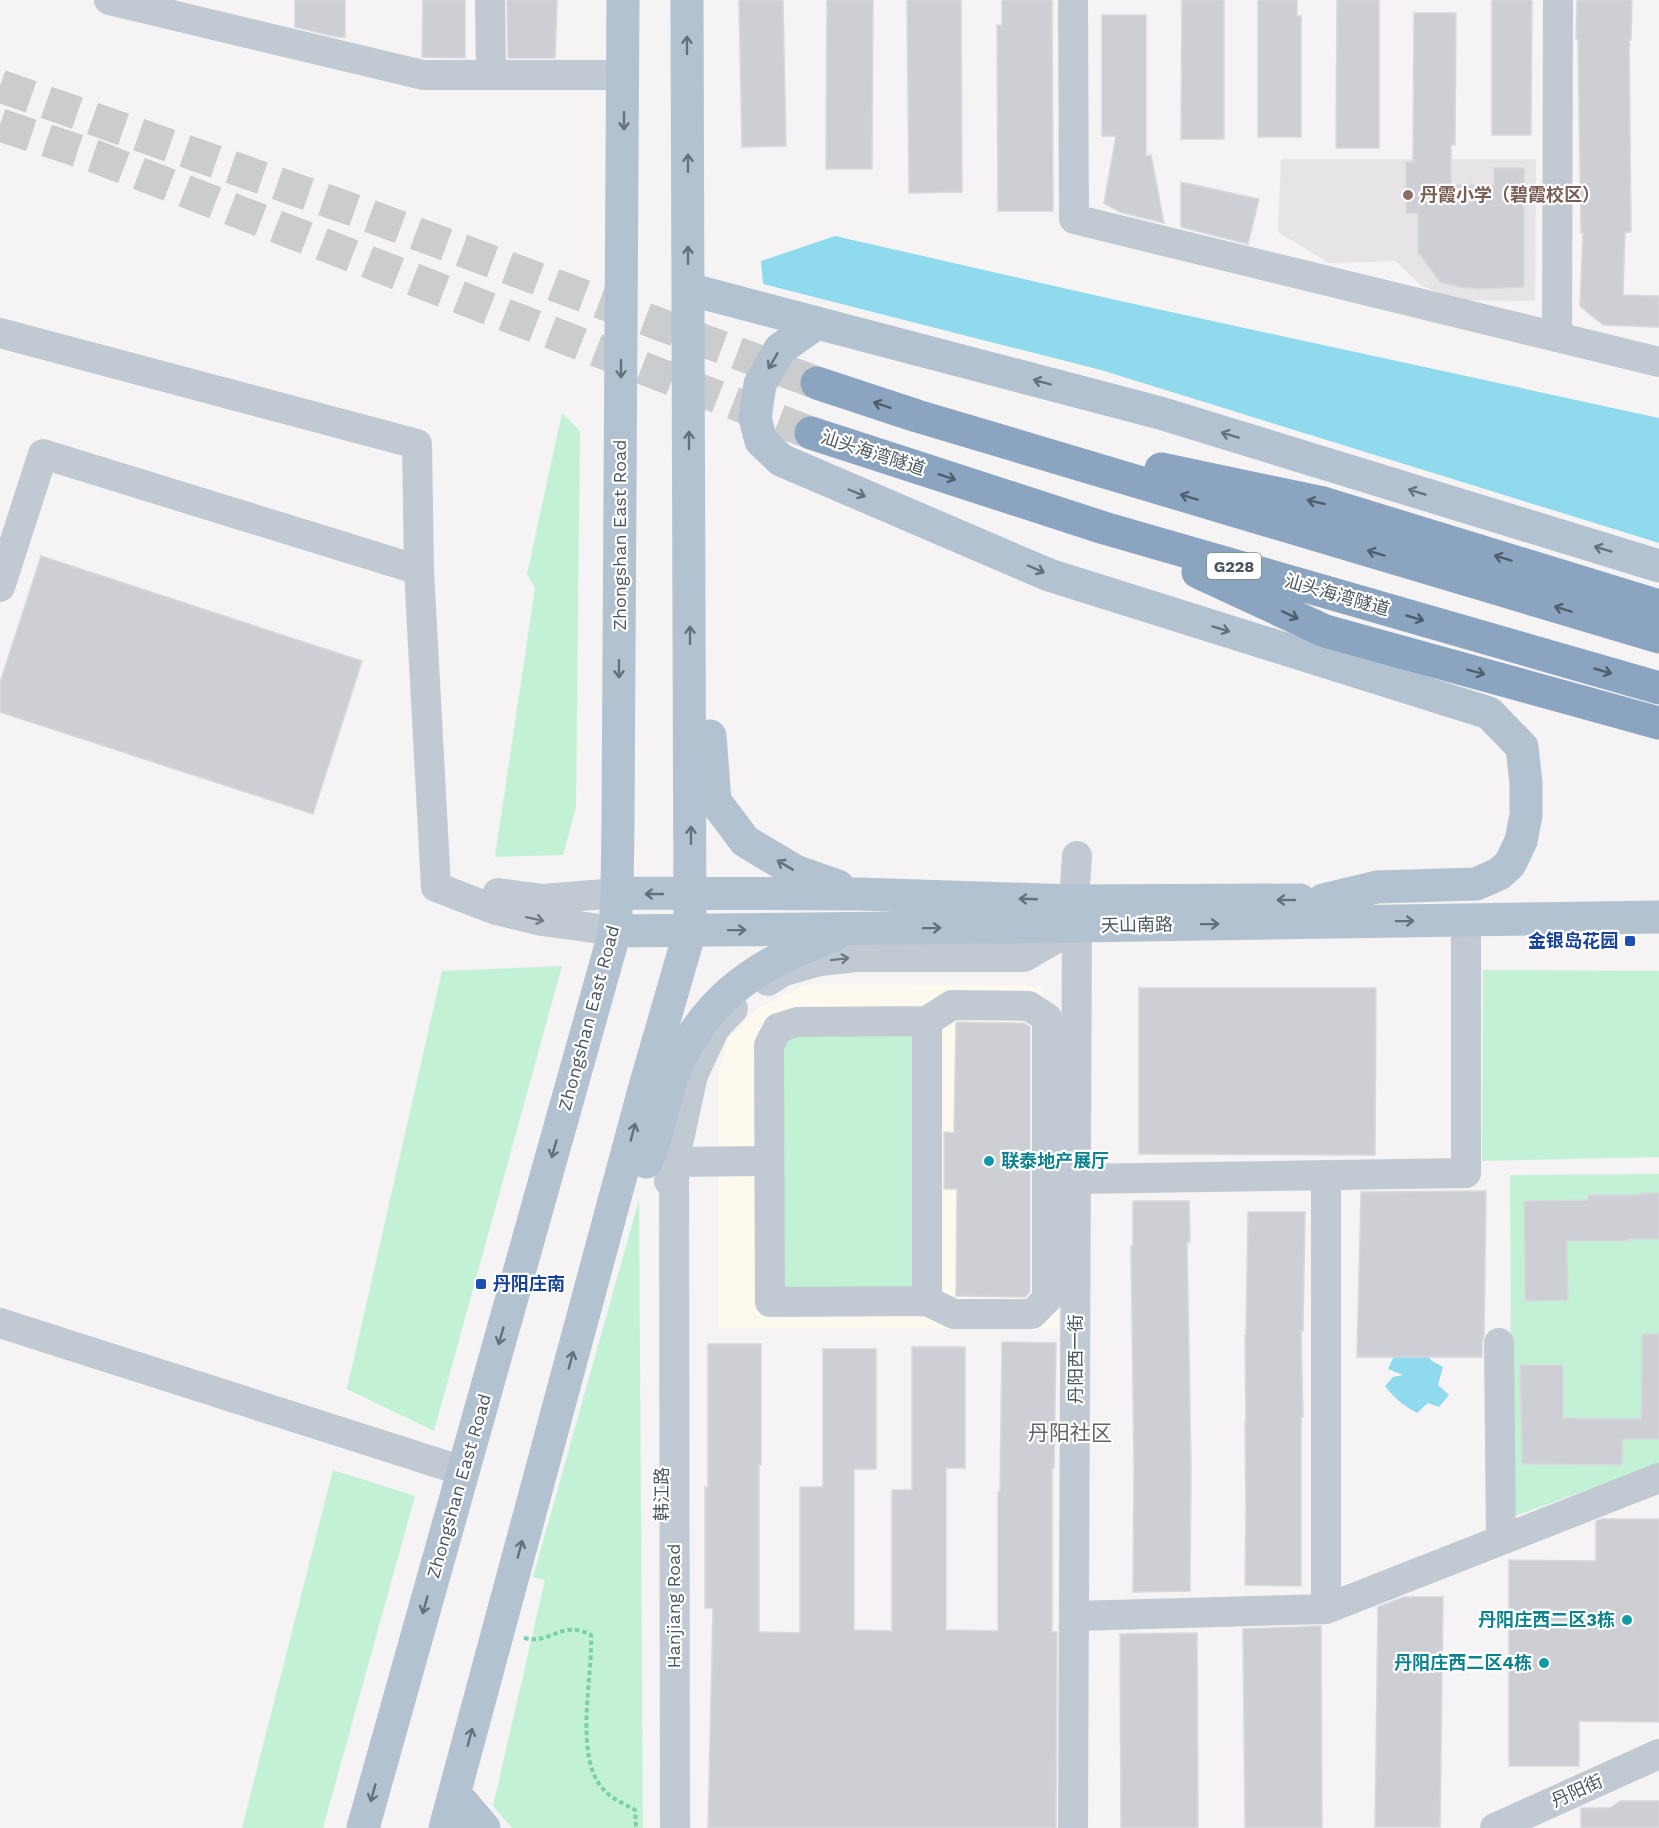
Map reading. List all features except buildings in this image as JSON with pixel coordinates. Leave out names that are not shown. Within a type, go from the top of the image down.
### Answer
[{"type":"highway","points":[[817,383],[917,416],[1659,638]]},
{"type":"highway","points":[[917,416],[1323,503],[1659,606]]},
{"type":"highway","name":"汕头海湾隧道","points":[[811,433],[1104,528],[1659,688]]},
{"type":"highway","points":[[1104,528],[1325,631],[1659,723]]},
{"type":"main road","name":"Zhongshan East Road","points":[[363,1828],[615,931],[623,213],[623,0]]},
{"type":"main road","points":[[445,1828],[644,1090],[690,931],[687,0]]},
{"type":"main road","points":[[688,289],[1160,413],[1659,566]]},
{"type":"main road","points":[[817,322],[780,350],[760,384],[755,418],[761,441],[781,460],[1049,575],[1489,712],[1521,747],[1526,783],[1526,815],[1521,840],[1510,864],[1499,874],[1476,884],[1377,887],[1323,900]]},
{"type":"main road","points":[[690,694],[710,733],[715,801],[745,841],[795,871],[859,894]]},
{"type":"main road","name":"天山南路","points":[[617,893],[859,894],[1076,914],[1466,921],[1659,917]]},
{"type":"main road","name":"天山南路","points":[[615,931],[861,929],[1323,900],[1659,900]]},
{"type":"main road","points":[[615,1197],[647,1161],[674,1074],[694,1032],[719,1000],[749,975],[778,958],[830,937],[861,929]]},
{"type":"main road","points":[[455,1794],[484,1828]]},
{"type":"street","points":[[109,0],[423,75],[624,75]]},
{"type":"street","points":[[490,0],[491,75]]},
{"type":"street","points":[[1073,0],[1074,219],[1659,362]]},
{"type":"street","points":[[1557,337],[1558,0]]},
{"type":"street","points":[[0,333],[417,444],[419,570],[436,887],[496,910],[542,921],[615,931]]},
{"type":"street","points":[[0,588],[43,454],[419,570]]},
{"type":"street","name":"丹阳西一街","points":[[1073,1828],[1077,856]]},
{"type":"street","points":[[435,870],[495,892],[543,899],[617,893]]},
{"type":"street","points":[[769,1161],[674,1162],[693,1075],[715,1028],[749,992],[784,971],[820,962],[855,957],[1024,957],[1076,914]]},
{"type":"street","points":[[1076,1179],[1466,1173],[1466,921]]},
{"type":"street","points":[[952,1005],[1029,1006],[1047,1018],[1047,1299],[1032,1314],[954,1314],[927,1301],[770,1302],[769,1045],[778,1028],[797,1022],[927,1021],[952,1005]]},
{"type":"street","points":[[927,1021],[927,1301]]},
{"type":"street","name":"Hanjiang Road","points":[[674,1162],[675,1828]]},
{"type":"street","name":"韩江路","points":[[661,1828],[664,1203],[674,1162]]},
{"type":"street","points":[[1326,1175],[1326,1609]]},
{"type":"street","points":[[0,1323],[463,1471]]},
{"type":"street","points":[[1499,1343],[1501,1540]]},
{"type":"street","points":[[1074,1616],[1326,1609],[1659,1478]]},
{"type":"street","name":"丹阳街","points":[[1495,1828],[1659,1754]]},
{"type":"path","points":[[524,1638],[546,1639],[561,1631],[571,1629],[591,1635],[587,1709],[589,1762],[603,1789],[615,1799],[636,1810],[636,1828]]},
{"type":"shaded area","name":"丹霞小学（碧霞校区）","points":[[1281,159],[1536,159],[1535,301],[1453,300],[1421,285],[1395,261],[1329,263],[1278,232]]},
{"type":"shaded area","points":[[808,984],[1039,987],[1054,1010],[1058,1035],[1058,1328],[718,1328],[718,1073],[729,1038],[758,1008]]},
{"type":"green space","points":[[562,413],[580,431],[576,808],[563,855],[495,857],[535,588],[527,574]]},
{"type":"green space","points":[[562,966],[434,1431],[347,1389],[442,971]]},
{"type":"green space","points":[[1483,970],[1659,971],[1659,1157],[1482,1161]]},
{"type":"green space","points":[[779,1034],[915,1034],[917,1289],[781,1290]]},
{"type":"green space","points":[[1659,1174],[1659,1464],[1512,1517],[1510,1175]]},
{"type":"green space","points":[[639,1200],[643,1828],[512,1828],[493,1806],[545,1580],[533,1577]]},
{"type":"green space","points":[[333,1470],[415,1496],[323,1828],[242,1828]]},
{"type":"water","points":[[835,236],[1116,300],[1659,418],[1659,543],[1101,370],[763,284],[761,261]]},
{"type":"water","points":[[1399,1345],[1419,1345],[1432,1361],[1443,1367],[1438,1385],[1449,1395],[1439,1407],[1428,1403],[1417,1413],[1399,1401],[1385,1386],[1393,1377],[1403,1375],[1388,1369]]},
{"type":"tunnel","points":[[0,86],[359,212],[817,383]]},
{"type":"tunnel","points":[[0,125],[94,156],[811,433]]},
{"type":"place","name":"丹霞小学（碧霞校区）","points":[[1408,195]]},
{"type":"place","name":"金银岛花园","points":[[1630,941]]},
{"type":"place","name":"联泰地产展厅","points":[[989,1161]]},
{"type":"place","name":"丹阳庄南","points":[[481,1284]]},
{"type":"place","name":"丹阳庄西二区3栋","points":[[1627,1620]]},
{"type":"place","name":"丹阳庄西二区4栋","points":[[1544,1663]]},
{"type":"district","name":"丹阳社区","points":[[1070,1433]]}]
